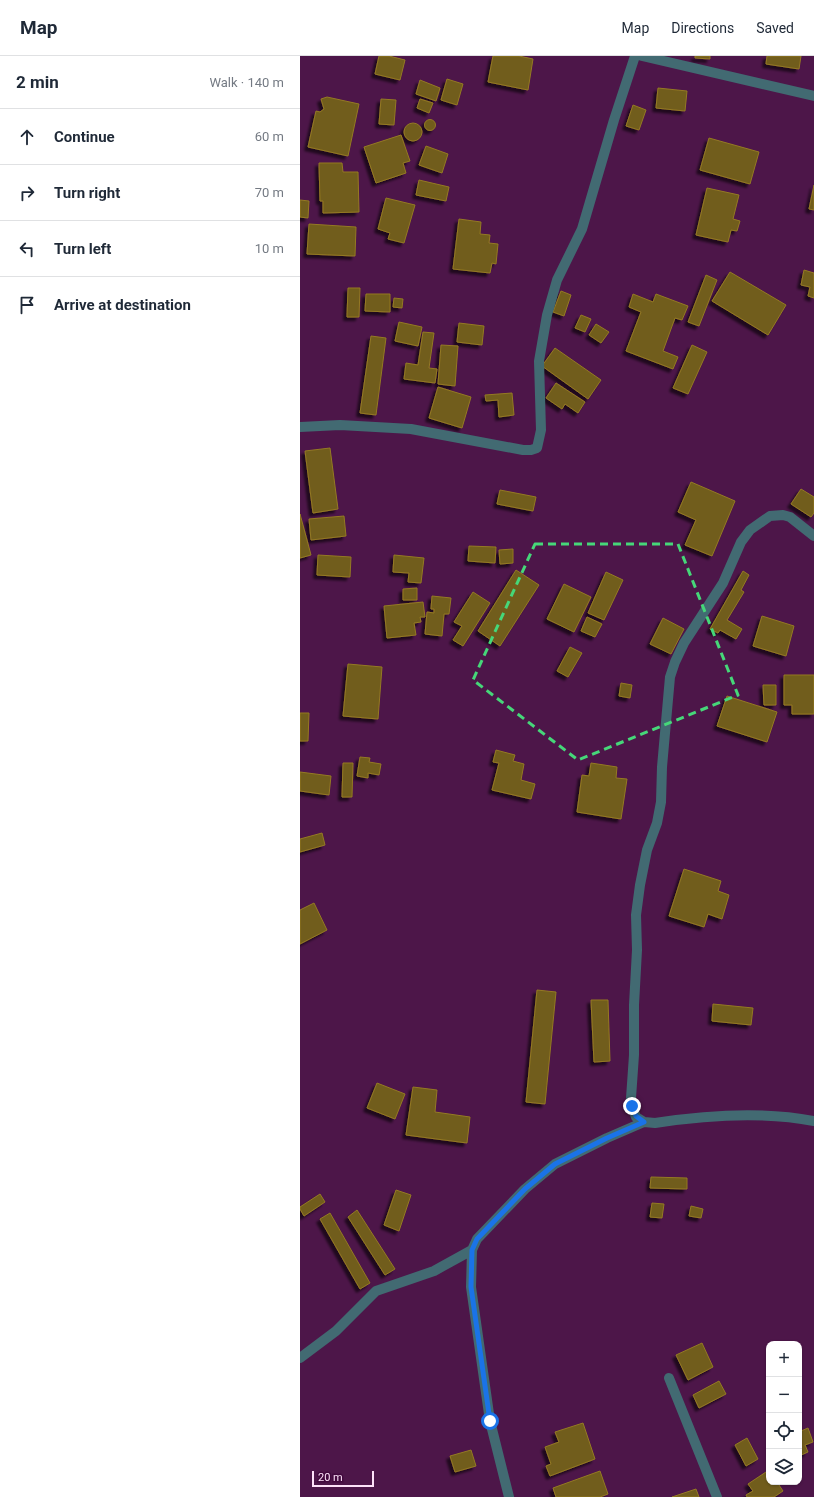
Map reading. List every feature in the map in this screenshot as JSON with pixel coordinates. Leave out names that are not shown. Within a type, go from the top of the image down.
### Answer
[{"type":"street","points":[[300,427],[340,425],[411,430],[523,450],[537,448],[542,430],[539,361],[547,315],[557,280],[582,229],[614,120],[635,56]]},
{"type":"street","points":[[642,56],[814,96]]},
{"type":"street","points":[[644,1122],[636,1116],[631,1098],[634,1055],[634,998],[637,950],[636,915],[647,850],[661,802],[662,767],[670,677],[675,662],[684,644],[723,583],[741,542],[750,530],[770,516],[783,515],[790,517],[802,525],[814,536]]},
{"type":"street","points":[[509,1497],[490,1421],[471,1287],[472,1250],[477,1239],[525,1189],[555,1164],[607,1138],[644,1122],[654,1123],[734,1115],[790,1116],[814,1121]]},
{"type":"street","points":[[300,1358],[336,1331],[376,1291],[434,1271],[472,1250]]},
{"type":"street","points":[[669,1378],[717,1497]]},
{"type":"highlighted area","points":[[535,544],[678,544],[738,695],[578,760],[473,680]]},
{"type":"building","points":[[379,56],[389,56],[405,60],[400,80],[375,74]]},
{"type":"building","points":[[493,56],[519,56],[533,59],[528,90],[488,82]]},
{"type":"building","points":[[695,56],[710,56],[710,59],[695,58]]},
{"type":"building","points":[[767,56],[801,56],[799,69],[766,64]]},
{"type":"building","points":[[447,79],[463,84],[457,105],[441,100]]},
{"type":"building","points":[[420,80],[440,88],[436,101],[416,94]]},
{"type":"building","points":[[658,88],[687,91],[685,111],[656,108]]},
{"type":"building","points":[[327,97],[359,104],[348,156],[308,147],[316,111],[320,112],[324,109],[321,99]]},
{"type":"building","points":[[381,99],[396,100],[394,125],[379,124]]},
{"type":"building","points":[[420,99],[433,103],[429,113],[417,108]]},
{"type":"building","points":[[633,105],[646,110],[639,130],[626,126]]},
{"type":"building","points":[[428,120],[432,120],[434,121],[434,129],[428,130],[425,127],[425,123]]},
{"type":"building","points":[[413,123],[419,126],[422,132],[419,138],[413,141],[407,138],[404,132],[407,126]]},
{"type":"building","points":[[401,135],[410,161],[403,163],[406,173],[376,183],[364,147]]},
{"type":"building","points":[[709,138],[759,152],[750,184],[700,170]]},
{"type":"building","points":[[426,146],[448,154],[442,173],[419,165]]},
{"type":"building","points":[[319,163],[342,163],[343,172],[358,172],[359,212],[323,213],[323,201],[320,201]]},
{"type":"building","points":[[419,180],[449,187],[446,201],[416,195]]},
{"type":"building","points":[[814,185],[814,210],[809,209]]},
{"type":"building","points":[[707,188],[739,195],[733,219],[740,221],[737,231],[731,230],[728,242],[696,235]]},
{"type":"building","points":[[386,198],[415,205],[404,243],[388,239],[390,233],[378,229]]},
{"type":"building","points":[[300,200],[309,201],[308,218],[300,217]]},
{"type":"building","points":[[459,219],[481,222],[480,234],[490,235],[489,243],[498,244],[496,264],[492,263],[490,273],[453,269]]},
{"type":"building","points":[[309,224],[356,227],[355,256],[307,254]]},
{"type":"building","points":[[804,270],[814,273],[814,298],[808,296],[810,287],[801,285]]},
{"type":"building","points":[[730,272],[786,305],[768,335],[712,301]]},
{"type":"building","points":[[706,275],[717,280],[699,326],[688,322]]},
{"type":"building","points":[[348,288],[360,288],[359,317],[347,317]]},
{"type":"building","points":[[561,291],[571,295],[564,316],[553,312]]},
{"type":"building","points":[[366,294],[390,294],[390,312],[365,311]]},
{"type":"building","points":[[633,294],[653,302],[656,294],[688,306],[682,320],[675,318],[663,351],[678,357],[673,369],[626,351],[641,312],[629,307]]},
{"type":"building","points":[[394,298],[403,299],[402,308],[393,307]]},
{"type":"building","points":[[581,315],[591,319],[585,332],[575,328]]},
{"type":"building","points":[[399,322],[422,327],[418,346],[395,341]]},
{"type":"building","points":[[459,323],[484,326],[482,345],[457,342]]},
{"type":"building","points":[[596,324],[609,332],[601,343],[589,335]]},
{"type":"building","points":[[423,332],[434,333],[429,368],[437,369],[435,383],[404,379],[406,363],[418,365]]},
{"type":"building","points":[[371,336],[386,338],[376,415],[360,413]]},
{"type":"building","points":[[441,345],[458,346],[455,386],[438,384]]},
{"type":"building","points":[[692,345],[707,352],[688,394],[673,388]]},
{"type":"building","points":[[555,348],[601,380],[588,399],[542,366]]},
{"type":"building","points":[[556,383],[585,402],[578,413],[565,404],[562,409],[546,398]]},
{"type":"building","points":[[438,387],[471,397],[462,428],[429,418]]},
{"type":"building","points":[[512,393],[514,415],[499,417],[498,400],[486,401],[485,395]]},
{"type":"building","points":[[330,448],[338,509],[313,513],[305,451]]},
{"type":"building","points":[[691,482],[735,501],[712,556],[685,545],[696,520],[678,512]]},
{"type":"building","points":[[801,489],[814,497],[814,513],[811,517],[791,504]]},
{"type":"building","points":[[500,490],[536,497],[533,511],[497,504]]},
{"type":"building","points":[[300,514],[311,555],[300,558]]},
{"type":"building","points":[[344,516],[346,536],[311,540],[309,519]]},
{"type":"building","points":[[469,546],[496,547],[495,563],[468,561]]},
{"type":"building","points":[[513,549],[513,563],[500,564],[499,550]]},
{"type":"building","points":[[318,555],[351,557],[350,577],[317,575]]},
{"type":"building","points":[[394,555],[424,558],[421,583],[408,582],[409,573],[393,572]]},
{"type":"building","points":[[516,570],[539,585],[500,646],[478,631]]},
{"type":"building","points":[[743,571],[749,575],[741,590],[744,592],[727,620],[742,629],[736,639],[720,630],[718,633],[710,629]]},
{"type":"building","points":[[606,572],[623,580],[604,620],[588,613]]},
{"type":"building","points":[[564,584],[591,597],[574,632],[547,619]]},
{"type":"building","points":[[417,588],[417,600],[403,600],[403,589]]},
{"type":"building","points":[[473,592],[490,603],[463,646],[453,640],[462,626],[454,622]]},
{"type":"building","points":[[432,596],[451,598],[449,614],[444,614],[442,636],[425,634],[427,612],[434,613],[434,609],[431,609]]},
{"type":"building","points":[[423,602],[425,617],[420,617],[421,622],[414,623],[416,635],[387,638],[384,606]]},
{"type":"building","points":[[762,616],[794,626],[786,656],[753,646]]},
{"type":"building","points":[[587,617],[602,624],[595,637],[581,631]]},
{"type":"building","points":[[663,618],[684,629],[671,654],[650,644]]},
{"type":"building","points":[[570,647],[582,653],[568,677],[557,671]]},
{"type":"building","points":[[348,664],[382,667],[378,719],[343,716]]},
{"type":"building","points":[[784,675],[814,675],[814,714],[792,714],[792,705],[784,705]]},
{"type":"building","points":[[621,683],[632,685],[630,698],[619,696]]},
{"type":"building","points":[[763,685],[776,685],[776,705],[764,705]]},
{"type":"building","points":[[727,696],[777,712],[767,742],[717,726]]},
{"type":"building","points":[[300,713],[309,713],[308,741],[300,741]]},
{"type":"building","points":[[496,750],[515,755],[513,761],[524,764],[521,780],[535,784],[531,799],[492,790],[499,763],[493,762]]},
{"type":"building","points":[[360,757],[370,758],[369,762],[381,764],[379,775],[368,773],[368,778],[357,776]]},
{"type":"building","points":[[343,763],[353,763],[352,797],[342,797]]},
{"type":"building","points":[[591,763],[617,767],[616,778],[627,779],[621,819],[577,812],[582,775],[589,776]]},
{"type":"building","points":[[300,772],[331,776],[329,795],[300,791]]},
{"type":"building","points":[[322,833],[325,845],[300,852],[300,839]]},
{"type":"building","points":[[684,869],[721,881],[718,891],[729,895],[722,919],[708,914],[704,927],[669,916]]},
{"type":"building","points":[[314,903],[327,930],[300,944],[300,910]]},
{"type":"building","points":[[537,990],[556,992],[545,1104],[526,1102]]},
{"type":"building","points":[[591,1000],[608,1000],[610,1061],[594,1062]]},
{"type":"building","points":[[713,1004],[753,1008],[751,1025],[712,1021]]},
{"type":"building","points":[[377,1083],[405,1094],[395,1119],[367,1108]]},
{"type":"building","points":[[413,1087],[437,1090],[435,1112],[470,1117],[467,1143],[406,1135]]},
{"type":"building","points":[[651,1177],[687,1178],[687,1189],[650,1188]]},
{"type":"building","points":[[396,1190],[411,1195],[399,1231],[384,1225]]},
{"type":"building","points":[[320,1194],[325,1202],[304,1216],[300,1207]]},
{"type":"building","points":[[652,1203],[664,1204],[662,1218],[650,1217]]},
{"type":"building","points":[[691,1206],[703,1209],[701,1218],[689,1216]]},
{"type":"building","points":[[357,1210],[395,1269],[385,1275],[348,1217]]},
{"type":"building","points":[[330,1213],[370,1283],[360,1289],[320,1219]]},
{"type":"building","points":[[702,1343],[713,1367],[688,1380],[676,1355]]},
{"type":"building","points":[[719,1381],[726,1394],[699,1408],[693,1395]]},
{"type":"building","points":[[583,1423],[595,1459],[550,1476],[546,1466],[551,1464],[545,1447],[559,1442],[555,1432]]},
{"type":"building","points":[[808,1428],[813,1442],[805,1445],[808,1452],[802,1455],[802,1431]]},
{"type":"building","points":[[747,1438],[758,1459],[746,1466],[735,1445]]},
{"type":"building","points":[[471,1450],[476,1466],[455,1472],[450,1456]]},
{"type":"building","points":[[600,1471],[608,1494],[600,1497],[556,1497],[553,1488]]},
{"type":"building","points":[[766,1472],[766,1485],[779,1485],[783,1491],[774,1497],[747,1497],[746,1495],[753,1491],[748,1484]]},
{"type":"building","points":[[696,1489],[699,1497],[672,1497]]},
{"type":"route","points":[[490,1421],[471,1287],[472,1250],[477,1239],[525,1189],[555,1164],[607,1138],[644,1122],[636,1116],[632,1106]]}]
